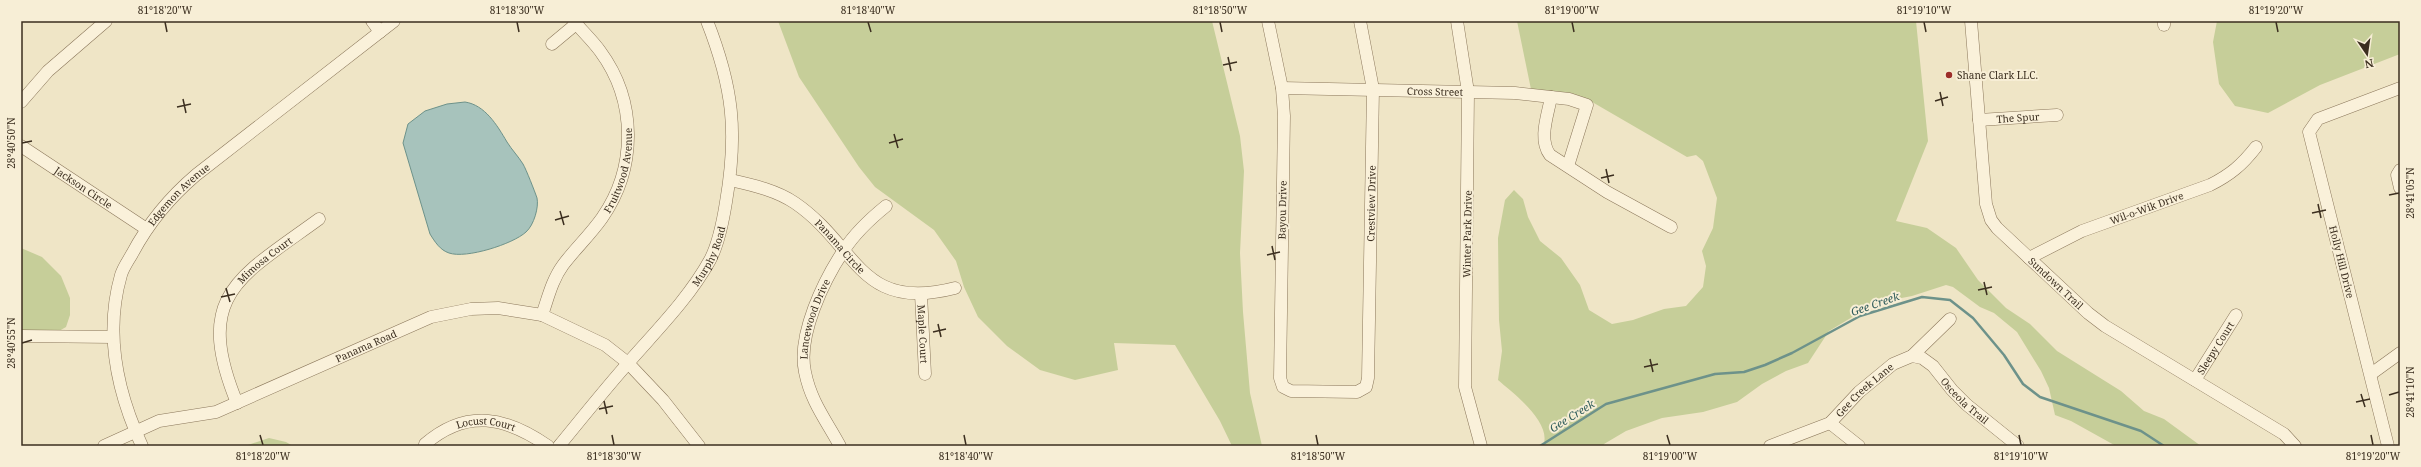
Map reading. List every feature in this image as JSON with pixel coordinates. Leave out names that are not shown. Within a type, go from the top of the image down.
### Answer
[{"type":"street","points":[[21,102],[48,71],[106,21]]},
{"type":"street","points":[[372,21],[380,32]]},
{"type":"street","name":"Edgemon Avenue","points":[[142,446],[135,432],[122,394],[116,371],[113,337],[116,301],[121,274],[145,228],[170,197],[196,175],[394,21]]},
{"type":"street","name":"Murphy Road","points":[[559,446],[628,363],[670,317],[710,259],[722,223],[730,180],[732,133],[731,100],[707,21]]},
{"type":"street","name":"Bayou Drive","points":[[1268,21],[1282,88],[1280,378],[1283,387],[1291,391],[1358,392],[1366,387]]},
{"type":"street","name":"Crestview Drive","points":[[1360,21],[1373,89],[1366,387]]},
{"type":"street","name":"Winter Park Drive","points":[[1457,21],[1468,92],[1465,387],[1481,446]]},
{"type":"street","name":"Sundown Trail","points":[[1971,21],[1988,212],[1997,228],[2105,326],[2284,434],[2295,446]]},
{"type":"street","points":[[552,44],[575,22]]},
{"type":"street","name":"Fruitwood Avenue","points":[[542,315],[551,287],[563,265],[586,239],[611,203],[621,183],[628,157],[627,114],[620,90],[600,51],[575,22]]},
{"type":"street","name":"Cross Street","points":[[1282,88],[1468,92],[1569,99],[1587,106],[1568,166]]},
{"type":"street","name":"Holly Hill Drive","points":[[2388,446],[2309,132],[2318,119],[2400,88]]},
{"type":"street","points":[[1551,97],[1544,139],[1546,149],[1550,155],[1607,192],[1671,227]]},
{"type":"street","name":"The Spur","points":[[1979,120],[2057,115]]},
{"type":"street","name":"Jackson Circle","points":[[21,146],[145,228]]},
{"type":"street","name":"Wil-o-Wik Drive","points":[[2029,258],[2082,231],[2222,179],[2243,164],[2256,147]]},
{"type":"street","points":[[2400,170],[2397,176],[2400,188]]},
{"type":"street","name":"Panama Circle","points":[[730,180],[767,189],[795,203],[844,249],[863,273],[882,286],[921,294],[955,288]]},
{"type":"street","name":"Lancewood Drive","points":[[840,446],[821,416],[811,394],[803,355],[806,335],[815,308],[844,249],[865,224],[886,206]]},
{"type":"street","name":"Mimosa Court","points":[[237,403],[225,374],[221,355],[220,322],[224,305],[238,282],[252,268],[319,219]]},
{"type":"street","name":"Maple Court","points":[[921,294],[925,374]]},
{"type":"street","name":"Panama Road","points":[[104,446],[159,421],[216,412],[431,317],[471,309],[498,308],[542,315],[605,345],[628,363]]},
{"type":"street","name":"Sleepy Court","points":[[2195,380],[2236,315]]},
{"type":"street","name":"Gee Creek Lane","points":[[1770,446],[1830,423],[1859,392],[1893,364],[1912,356],[1950,319]]},
{"type":"street","points":[[21,336],[113,337]]},
{"type":"street","points":[[2371,374],[2400,353]]},
{"type":"street","name":"Osceola Trail","points":[[1912,356],[1922,358],[1933,366],[1962,400],[2018,446]]},
{"type":"street","points":[[628,363],[663,400],[699,446]]},
{"type":"street","name":"Locust Court","points":[[425,444],[440,431],[456,424],[475,420],[496,421],[514,426],[527,431],[548,446]]},
{"type":"street","points":[[1830,423],[1859,446]]},
{"type":"green space","points":[[778,21],[1212,21],[1240,136],[1244,171],[1240,253],[1243,312],[1250,393],[1262,446],[1232,446],[1220,421],[1175,345],[1114,343],[1118,370],[1075,380],[1040,370],[1007,346],[978,317],[964,287],[956,261],[934,230],[875,187],[859,167],[799,77]]},
{"type":"green space","points":[[1517,21],[1916,21],[1928,141],[1896,221],[1927,228],[1956,248],[1978,280],[2006,308],[2030,324],[2057,351],[2121,391],[2144,411],[2164,419],[2201,446],[2116,446],[2071,421],[2055,415],[2049,388],[2041,371],[2017,332],[1994,313],[1980,307],[1953,287],[1946,285],[1912,296],[1886,301],[1869,307],[1829,331],[1808,363],[1786,371],[1762,384],[1737,402],[1703,412],[1662,418],[1626,431],[1603,446],[1543,446],[1545,437],[1537,418],[1530,409],[1498,380],[1502,351],[1499,320],[1498,238],[1505,200],[1514,190],[1523,199],[1528,217],[1540,241],[1561,258],[1580,285],[1589,310],[1612,324],[1633,320],[1664,309],[1686,306],[1703,287],[1706,266],[1702,251],[1713,228],[1717,198],[1703,161],[1696,155],[1687,157],[1587,99],[1533,99]]},
{"type":"green space","points":[[2217,21],[2400,21],[2400,54],[2320,85],[2268,113],[2235,106],[2219,84],[2213,42]]},
{"type":"green space","points":[[21,248],[42,257],[61,276],[70,298],[70,315],[66,327],[59,331],[21,331]]},
{"type":"green space","points":[[269,438],[286,442],[293,446],[245,446]]},
{"type":"water","points":[[465,102],[479,107],[490,117],[499,129],[524,167],[537,198],[537,206],[535,216],[529,229],[520,237],[489,249],[466,254],[457,254],[449,253],[440,248],[430,234],[403,143],[408,124],[425,111],[447,104]]},
{"type":"waterway","name":"Gee Creek","points":[[1540,446],[1606,404],[1715,374],[1744,372],[1765,365],[1792,353],[1860,316],[1922,297],[1950,300],[1973,318],[2004,355],[2023,384],[2040,397],[2141,431],[2164,446]]},
{"type":"place","name":"Shane Clark LLC.","points":[[1949,75]]}]
